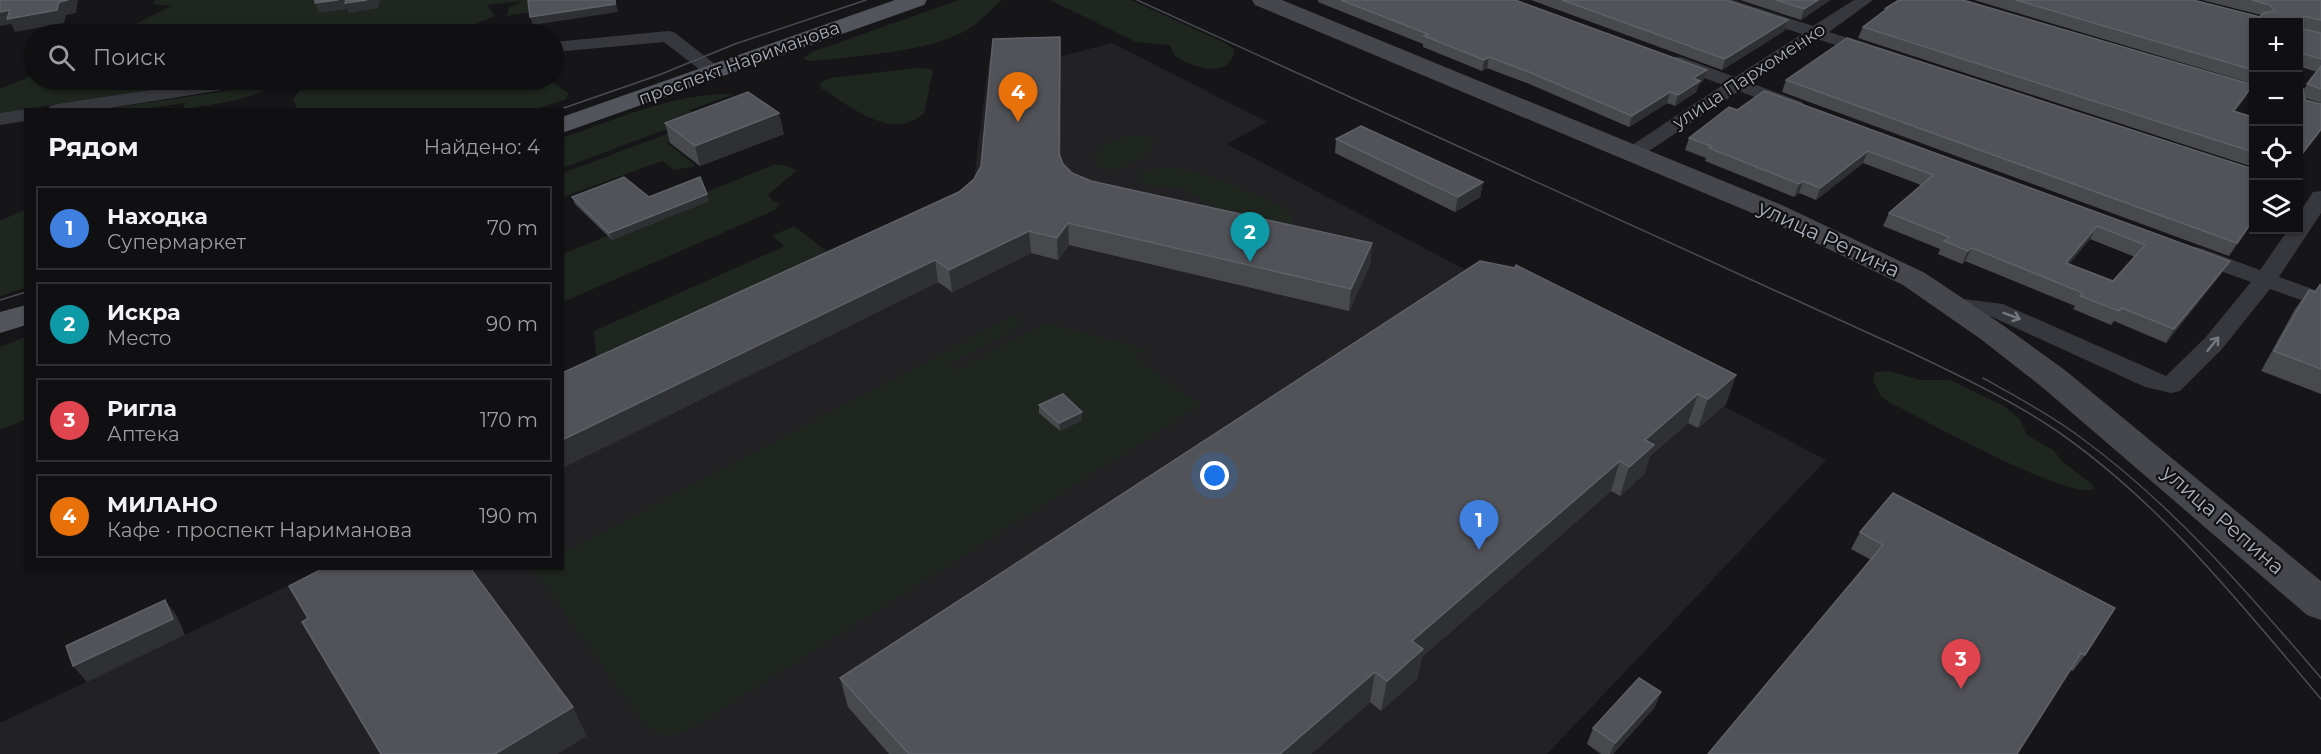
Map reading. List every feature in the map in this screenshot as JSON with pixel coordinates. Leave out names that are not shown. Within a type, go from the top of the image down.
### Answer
[{"type":"main road","name":"проспект Нариманова","points":[[564,125],[916,0]]},
{"type":"main road","points":[[0,322],[24,315]]},
{"type":"street","points":[[1716,0],[1893,59]]},
{"type":"street","name":"улица Пархоменко","points":[[1633,153],[1865,0]]},
{"type":"street","name":"улица Репина","points":[[1273,1],[1774,212],[1858,250],[1914,279],[1955,305],[2104,419],[2321,604]]},
{"type":"street","points":[[564,46],[668,36],[714,72]]},
{"type":"street","points":[[1661,56],[1816,113]]},
{"type":"street","points":[[70,108],[184,90]]},
{"type":"street","points":[[0,119],[24,115]]},
{"type":"street","points":[[1955,305],[1995,309],[2154,381],[2171,385],[2197,364],[2265,280],[2315,197]]},
{"type":"street","points":[[2175,246],[2321,300]]},
{"type":"shaded area","points":[[155,0],[603,0],[507,16],[509,7],[525,1],[487,5],[495,16],[475,24],[136,24],[171,6],[153,4]]},
{"type":"shaded area","points":[[959,0],[1002,0],[968,29],[948,39],[896,51],[825,60],[803,59],[812,52]]},
{"type":"shaded area","points":[[1050,0],[1131,0],[1225,43],[1234,49],[1232,59],[1227,65],[1219,68],[1200,67],[1175,56],[1170,45],[1136,42]]},
{"type":"shaded area","points":[[1112,43],[1267,122],[1227,144],[1826,460],[1547,754],[0,754],[0,723],[321,570],[564,570],[564,394],[972,194],[989,59],[1062,56]]},
{"type":"shaded area","points":[[916,68],[933,71],[924,113],[912,121],[898,124],[885,123],[857,111],[821,88],[819,84],[830,78]]},
{"type":"shaded area","points":[[24,79],[24,90],[149,90],[0,113],[0,89]]},
{"type":"shaded area","points":[[232,90],[266,90],[220,103],[189,108],[183,108],[185,103],[151,108],[113,108]]},
{"type":"shaded area","points":[[300,90],[564,90],[569,94],[566,99],[540,108],[297,108],[293,99]]},
{"type":"shaded area","points":[[734,94],[690,110],[699,117],[564,168],[564,137],[668,102]]},
{"type":"shaded area","points":[[704,120],[712,126],[667,143],[696,166],[674,170],[662,161],[564,197],[564,173]]},
{"type":"shaded area","points":[[1134,136],[1147,137],[1153,141],[1151,152],[1119,168],[1098,166],[1094,159],[1101,149],[1115,140]]},
{"type":"shaded area","points":[[773,165],[784,165],[797,170],[768,195],[773,201],[780,203],[775,210],[564,302],[564,254],[607,236],[612,240],[707,202],[700,195]]},
{"type":"shaded area","points":[[1158,168],[1204,175],[1278,205],[1288,211],[1295,224],[1292,232],[1238,217],[1213,207],[1180,187],[1152,186],[1139,180],[1138,173]]},
{"type":"shaded area","points":[[24,209],[24,288],[0,296],[0,221]]},
{"type":"shaded area","points":[[794,226],[841,262],[598,374],[594,331],[785,246],[772,236]]},
{"type":"shaded area","points":[[1013,316],[1023,321],[1016,328],[948,366],[955,371],[1047,323],[1149,350],[1134,357],[1201,405],[697,725],[675,734],[657,732],[643,723],[534,570],[564,570],[564,552]]},
{"type":"shaded area","points":[[24,337],[24,420],[0,430],[0,347]]},
{"type":"shaded area","points":[[1890,371],[1921,380],[1950,380],[2002,405],[2019,418],[2027,435],[2053,450],[2064,463],[2092,484],[2094,489],[2080,490],[2027,471],[1889,402],[1880,395],[1873,379],[1876,372]]},
{"type":"building","points":[[0,0],[68,0],[59,2],[57,10],[7,19],[10,10],[0,12]]},
{"type":"building","points":[[315,0],[338,0],[315,3]]},
{"type":"building","points":[[346,0],[367,0],[345,3]]},
{"type":"building","points":[[528,0],[615,0],[615,4],[530,17]]},
{"type":"building","points":[[1341,0],[1515,0],[1707,70],[1693,78],[1700,81],[1678,95],[1670,92],[1632,116],[1529,72],[1489,57],[1484,60],[1424,36],[1428,34]]},
{"type":"building","points":[[1562,0],[1726,0],[1788,20],[1725,59]]},
{"type":"building","points":[[1776,0],[1818,0],[1804,9]]},
{"type":"building","points":[[1899,0],[1963,0],[2249,84],[2249,90],[2233,111],[2249,116],[2249,151],[1863,27],[1888,8],[1886,8]]},
{"type":"building","points":[[2016,0],[2193,0],[2260,17],[2263,13],[2275,11],[2270,5],[2252,0],[2321,0],[2321,20],[2303,16],[2303,18],[2249,18],[2249,69]]},
{"type":"building","points":[[2303,29],[2321,33],[2321,59],[2303,54]]},
{"type":"building","points":[[1060,37],[1059,154],[1063,164],[1072,173],[1091,181],[1372,243],[1351,289],[1068,223],[1057,238],[1029,231],[949,270],[935,260],[564,439],[564,372],[959,192],[974,179],[981,166],[993,39]]},
{"type":"building","points":[[1847,38],[2249,168],[2249,226],[2237,243],[1786,80]]},
{"type":"building","points":[[2321,66],[2321,89],[2307,84]]},
{"type":"building","points":[[2303,89],[2305,100],[2321,104],[2321,129],[2303,152]]},
{"type":"building","points":[[1764,91],[1768,92],[2230,261],[2174,329],[2122,308],[2119,311],[2080,296],[2083,293],[1972,248],[1968,251],[1944,241],[1949,237],[1889,213],[1933,175],[1868,151],[1820,188],[1803,181],[1799,184],[1689,138],[1729,107],[1737,110]],"holes":[[[2097,226],[2145,245],[2113,281],[2066,263]]]},
{"type":"building","points":[[748,92],[779,113],[695,146],[665,123]]},
{"type":"building","points":[[1361,126],[1483,182],[1458,197],[1336,139]]},
{"type":"building","points":[[624,177],[649,197],[700,177],[707,194],[609,233],[572,197]]},
{"type":"building","points":[[1480,261],[1515,268],[1516,265],[1736,375],[1708,399],[1698,394],[1645,440],[1654,445],[1629,467],[1620,461],[1412,641],[1423,649],[1387,681],[1375,672],[1280,754],[909,754],[840,678]]},
{"type":"building","points":[[2320,285],[2321,369],[2274,351],[2309,290],[2315,292]]},
{"type":"building","points":[[1063,394],[1082,412],[1059,423],[1039,405]]},
{"type":"building","points":[[1893,493],[2115,608],[2085,655],[2081,653],[2017,754],[1708,754],[1883,545],[1860,532]]},
{"type":"building","points":[[320,570],[471,570],[573,707],[495,754],[381,754],[302,622],[308,618],[289,586]]},
{"type":"building","points":[[165,600],[173,619],[73,666],[66,646]]},
{"type":"building","points":[[1639,678],[1661,692],[1615,743],[1593,728]]},
{"type":"tram line","points":[[564,108],[659,75],[735,44],[866,0]]},
{"type":"tram line","points":[[1137,0],[1910,352],[2017,406],[2090,455],[2162,519],[2228,589],[2321,699]]},
{"type":"tram line","points":[[0,300],[24,293]]},
{"type":"tram line","points":[[1983,378],[2072,431],[2149,494],[2180,522],[2238,583],[2321,678]]},
{"type":"place","name":"МИЛАНО","points":[[1018,122]]},
{"type":"place","name":"Искра","points":[[1250,262]]},
{"type":"place","name":"Находка","points":[[1479,550]]},
{"type":"place","name":"Ригла","points":[[1961,689]]}]
